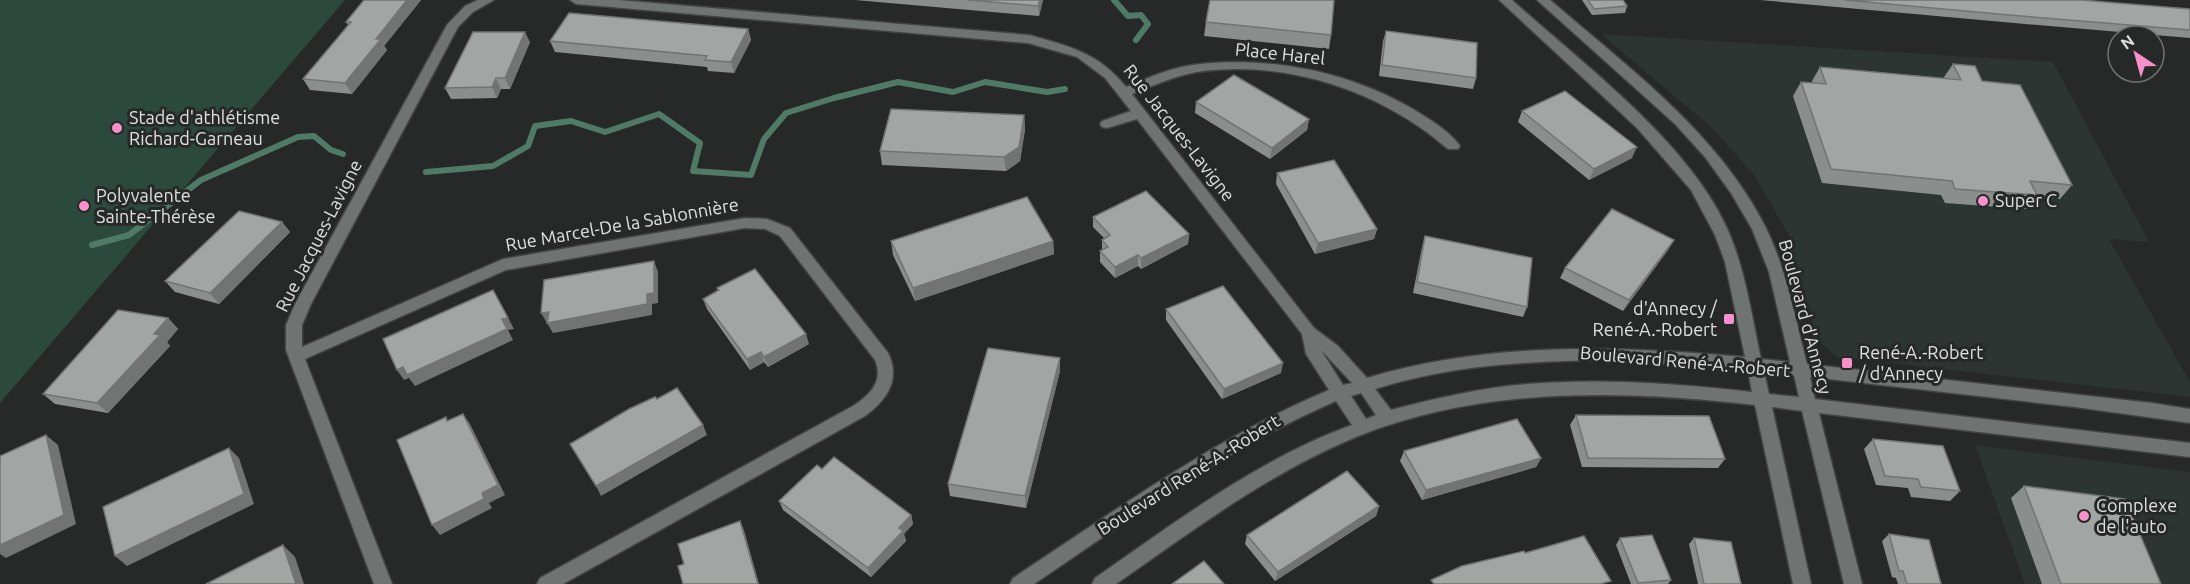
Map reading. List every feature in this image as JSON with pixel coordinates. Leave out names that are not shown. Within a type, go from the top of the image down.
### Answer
[{"type":"street","name":"Rue Jacques-Lavigne","points":[[382,584],[297,356],[293,343],[294,325],[356,203],[453,25],[462,14],[488,0]]},
{"type":"street","name":"Rue Jacques-Lavigne","points":[[576,0],[1029,39],[1081,54],[1110,75],[1309,332],[1332,348],[1365,385],[1387,418]]},
{"type":"street","points":[[1505,0],[1650,131],[1700,191],[1728,248],[1802,584]]},
{"type":"street","name":"Boulevard d'Annecy","points":[[1543,0],[1688,129],[1729,177],[1764,238],[1776,272],[1853,584]]},
{"type":"street","name":"Place Harel","points":[[1124,92],[1189,70],[1212,67],[1238,66],[1318,75],[1344,83],[1411,113],[1434,128],[1453,146]]},
{"type":"street","points":[[1107,124],[1140,113]]},
{"type":"street","name":"Rue Marcel-De la Sablonnière","points":[[297,356],[511,263],[745,224],[767,224],[785,232],[882,357],[887,370],[881,392],[858,411],[546,584]]},
{"type":"street","name":"Rue Jacques-Lavigne","points":[[1309,332],[1314,354],[1362,427]]},
{"type":"street","name":"Boulevard René-A.-Robert","points":[[1019,584],[1231,445],[1286,415],[1365,385],[1464,361],[1550,353],[1627,354],[2093,403],[2190,416]]},
{"type":"street","name":"Boulevard René-A.-Robert","points":[[1101,584],[1268,473],[1362,427],[1387,418],[1485,395],[1573,387],[1649,389],[1808,405],[2190,450]]},
{"type":"shaded area","points":[[1601,34],[2053,62],[2149,242],[2109,239],[2190,382],[2190,397],[1837,357],[1817,340],[1788,234],[1755,176],[1712,128]]},
{"type":"shaded area","points":[[1975,445],[2190,472],[2190,584],[2025,584]]},
{"type":"green space","name":"Stade d'athlétisme Richard-Garneau","points":[[0,0],[345,0],[0,403]]},
{"type":"building","points":[[364,0],[407,0],[376,39],[381,39],[345,83],[303,79],[351,22],[346,22]]},
{"type":"building","points":[[968,0],[1040,0],[1038,6]]},
{"type":"building","points":[[1210,0],[1334,0],[1331,35],[1206,22]]},
{"type":"building","points":[[1588,0],[1623,0],[1627,6],[1594,9]]},
{"type":"building","points":[[1845,0],[2081,0],[2190,9],[2190,30],[2166,28],[2166,24],[2118,24]]},
{"type":"building","points":[[569,13],[748,29],[731,62],[705,60],[707,56],[550,41]]},
{"type":"building","points":[[1386,31],[1477,43],[1476,78],[1382,65]]},
{"type":"building","points":[[473,32],[525,32],[505,78],[496,78],[492,87],[445,88]]},
{"type":"building","points":[[1953,64],[1975,66],[1982,81],[2020,85],[2072,185],[2030,181],[2037,195],[1955,189],[1952,181],[1831,169],[1801,82],[1826,84],[1820,67],[1961,80]]},
{"type":"building","points":[[1234,75],[1309,119],[1272,148],[1196,102]]},
{"type":"building","points":[[1565,91],[1637,147],[1594,169],[1522,111]]},
{"type":"building","points":[[891,109],[1024,115],[1019,147],[1004,157],[880,151]]},
{"type":"building","points":[[1334,160],[1377,229],[1318,243],[1277,173]]},
{"type":"building","points":[[1146,191],[1189,234],[1141,258],[1138,255],[1115,267],[1100,251],[1108,247],[1102,240],[1110,235],[1093,217]]},
{"type":"building","points":[[1027,197],[1053,241],[913,288],[891,241]]},
{"type":"building","points":[[1612,209],[1674,240],[1629,300],[1565,268]]},
{"type":"building","points":[[239,211],[282,222],[210,293],[165,281]]},
{"type":"building","points":[[1425,236],[1532,258],[1527,307],[1417,282]]},
{"type":"building","points":[[654,261],[654,293],[647,294],[647,304],[547,323],[549,312],[541,313],[544,280]]},
{"type":"building","points":[[755,269],[806,334],[764,357],[761,352],[747,359],[703,299],[719,290],[717,288]]},
{"type":"building","points":[[1223,286],[1283,363],[1224,389],[1166,309]]},
{"type":"building","points":[[493,290],[508,318],[502,319],[507,329],[407,375],[403,367],[397,370],[383,339]]},
{"type":"building","points":[[118,310],[168,318],[154,334],[160,335],[97,403],[43,394]]},
{"type":"building","points":[[988,348],[1060,358],[1025,496],[948,484]]},
{"type":"building","points":[[677,388],[703,425],[596,486],[570,444],[629,409],[655,397],[657,399]]},
{"type":"building","points":[[463,414],[498,485],[482,493],[484,499],[432,525],[397,440],[446,417],[447,421]]},
{"type":"building","points":[[1576,415],[1709,416],[1725,459],[1588,458]]},
{"type":"building","points":[[1517,419],[1541,458],[1426,490],[1404,451]]},
{"type":"building","points":[[46,435],[64,515],[0,545],[0,456]]},
{"type":"building","points":[[1873,439],[1943,446],[1960,491],[1921,487],[1918,479],[1885,476]]},
{"type":"building","points":[[229,448],[244,494],[115,556],[103,507]]},
{"type":"building","points":[[834,457],[911,515],[899,528],[903,531],[868,568],[779,501],[817,465],[822,469]]},
{"type":"building","points":[[1347,471],[1379,506],[1278,572],[1247,535]]},
{"type":"building","points":[[2024,486],[2125,499],[2161,584],[2061,584]]},
{"type":"building","points":[[740,521],[758,584],[683,584],[678,566],[684,564],[678,544]]},
{"type":"building","points":[[1889,534],[1929,540],[1941,584],[1907,584],[1903,571],[1899,571]]},
{"type":"building","points":[[1652,535],[1671,580],[1638,583],[1620,538]]},
{"type":"building","points":[[1584,536],[1611,581],[1600,584],[1434,584],[1431,580],[1462,566],[1524,551],[1525,553]]},
{"type":"building","points":[[1694,538],[1731,542],[1741,584],[1704,584]]},
{"type":"building","points":[[283,545],[296,584],[206,584]]},
{"type":"building","points":[[1204,561],[1224,584],[1172,584]]},
{"type":"waterway","points":[[1114,0],[1128,16],[1141,15],[1148,24],[1136,40]]},
{"type":"waterway","points":[[426,172],[493,166],[528,146],[535,126],[571,121],[605,132],[659,114],[700,143],[693,171],[751,175],[764,139],[786,113],[834,98],[898,82],[953,92],[985,82],[1047,92],[1065,89]]},
{"type":"waterway","points":[[92,245],[129,235],[201,180],[298,137],[314,136],[331,150],[343,154]]},
{"type":"place","name":"Stade d'athlétisme Richard-Garneau","points":[[117,128]]},
{"type":"place","name":"Super C","points":[[1983,201]]},
{"type":"place","name":"Polyvalente Sainte-Thérèse","points":[[84,206]]},
{"type":"place","name":"d'Annecy / René-A.-Robert","points":[[1729,319]]},
{"type":"place","name":"René-A.-Robert / d'Annecy","points":[[1847,363]]},
{"type":"place","name":"Complexe de l'auto","points":[[2084,516]]}]
